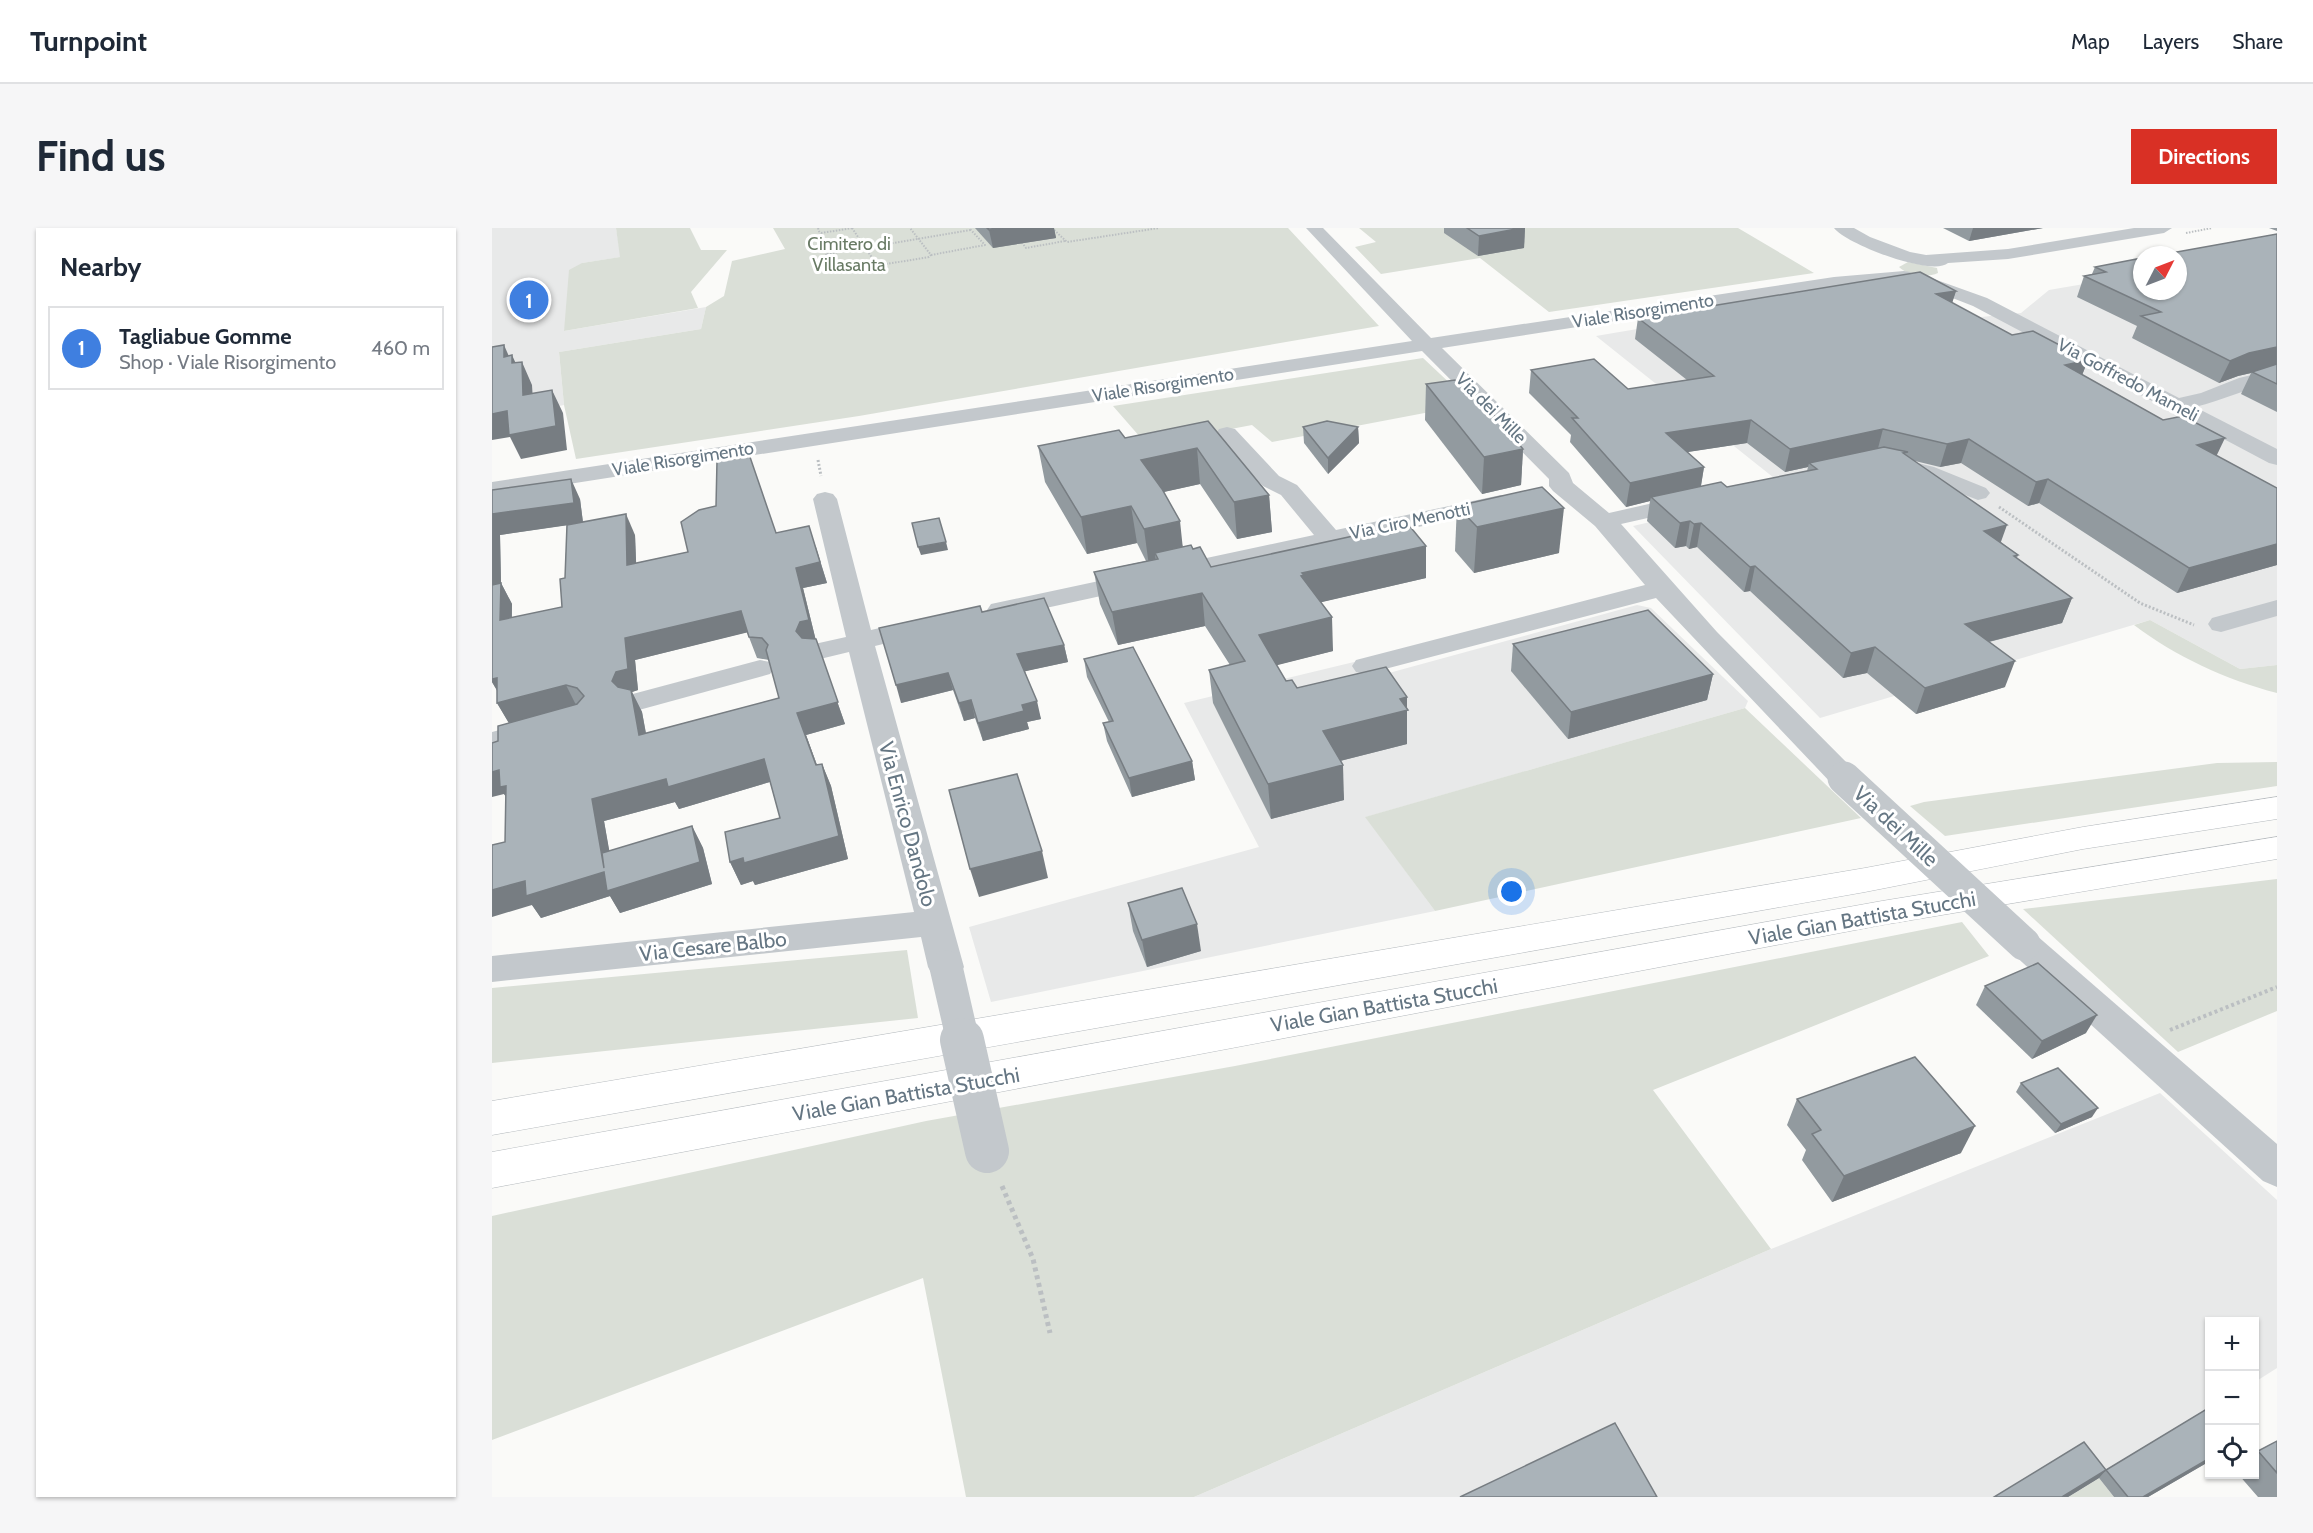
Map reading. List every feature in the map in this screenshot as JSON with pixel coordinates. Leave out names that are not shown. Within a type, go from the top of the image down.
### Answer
[{"type":"highway","name":"Viale Gian Battista Stucchi","points":[[492,1118],[1854,882],[2083,838],[2277,808]]},
{"type":"highway","name":"Viale Gian Battista Stucchi","points":[[502,1170],[1882,913],[2277,848]]},
{"type":"highway","points":[[492,1110],[574,1103]]},
{"type":"street","name":"Via dei Mille","points":[[1314,228],[1427,345],[1562,478],[1561,486],[1577,495],[1604,521],[1661,589],[1844,778],[2024,944],[2277,1168]]},
{"type":"street","points":[[1842,228],[1895,261],[2008,254],[2164,228]]},
{"type":"street","points":[[1949,274],[2008,254]]},
{"type":"street","name":"Via Goffredo Mameli","points":[[1929,259],[1944,264],[1949,274],[1980,302]]},
{"type":"street","name":"Viale Risorgimento","points":[[492,489],[1834,282],[1870,273],[1895,261]]},
{"type":"street","points":[[1895,261],[1893,271],[1912,278]]},
{"type":"street","name":"Viale Risorgimento","points":[[1834,282],[1936,279],[1949,274]]},
{"type":"street","name":"Via Goffredo Mameli","points":[[1912,278],[1980,302],[2277,458]]},
{"type":"street","points":[[2176,405],[2208,397],[2246,382],[2277,375]]},
{"type":"street","name":"Via Ciro Menotti","points":[[1227,434],[1271,481],[1289,490],[1329,537]]},
{"type":"street","points":[[1866,463],[1877,461],[1900,465],[1926,472],[1978,493]]},
{"type":"street","name":"Via Ciro Menotti","points":[[976,615],[1329,537],[1531,496],[1561,486]]},
{"type":"street","points":[[1604,521],[1718,496]]},
{"type":"street","name":"Via Enrico Dandolo","points":[[825,499],[946,967],[987,1151]]},
{"type":"street","points":[[1366,666],[1661,589]]},
{"type":"street","points":[[2221,624],[2277,608]]},
{"type":"street","points":[[820,651],[941,622]]},
{"type":"street","points":[[639,701],[760,668]]},
{"type":"street","points":[[492,742],[566,721]]},
{"type":"street","name":"Via Cesare Balbo","points":[[492,969],[934,923]]},
{"type":"path","points":[[818,228],[832,273],[985,245],[970,229],[827,254]]},
{"type":"path","points":[[821,233],[852,228],[877,265]]},
{"type":"path","points":[[910,228],[931,255]]},
{"type":"path","points":[[1052,228],[1057,228]]},
{"type":"path","points":[[1052,228],[1065,241]]},
{"type":"path","points":[[1015,235],[1026,248],[1159,228]]},
{"type":"path","points":[[815,438],[825,499]]},
{"type":"path","points":[[1978,493],[2140,603],[2196,626],[2221,624]]},
{"type":"path","points":[[2136,1043],[2277,987]]},
{"type":"path","points":[[987,1151],[1033,1259],[1050,1333]]},
{"type":"shaded area","points":[[492,228],[616,228],[621,257],[582,263],[564,331],[706,307],[701,329],[559,352],[564,405],[492,419]]},
{"type":"shaded area","points":[[2277,251],[2277,665],[2240,669],[2150,620],[1820,718],[1633,526],[1789,490],[1596,336],[1901,284],[1931,290],[1981,317],[2021,313],[2049,290],[2133,276],[2133,300],[2187,300],[2187,287]]},
{"type":"shaded area","points":[[1637,605],[1651,608],[1748,701],[1745,708],[1366,817],[1435,911],[991,1002],[969,927],[1259,847],[1184,703],[1354,662],[1367,679]]},
{"type":"shaded area","points":[[2160,1093],[2277,1200],[2277,1368],[2259,1379],[2259,1317],[2205,1317],[2205,1412],[2068,1497],[1194,1497],[1771,1249]]},
{"type":"green space","points":[[616,228],[690,228],[701,250],[727,250],[691,292],[698,308],[564,331],[569,270],[582,263],[620,257]]},
{"type":"green space","name":"Cimitero di Villasanta","points":[[773,228],[1288,228],[1379,326],[859,416],[576,459],[564,405],[559,352],[701,329],[706,307],[724,296],[732,261],[785,249]]},
{"type":"green space","points":[[1359,228],[1738,228],[1814,273],[1549,312],[1480,258],[1381,274],[1355,247],[1376,242]]},
{"type":"green space","points":[[1908,262],[1937,268],[1938,273],[1918,275],[1899,267]]},
{"type":"green space","points":[[1423,358],[1472,404],[1272,442],[1252,425],[1147,445],[1113,406]]},
{"type":"green space","points":[[2150,620],[2240,669],[2277,665],[2277,693],[2202,666],[2166,647],[2134,625]]},
{"type":"green space","points":[[1745,708],[1861,818],[1435,911],[1365,817]]},
{"type":"green space","points":[[2277,762],[2277,786],[1945,836],[1910,806],[1924,802],[2217,763]]},
{"type":"green space","points":[[2277,879],[2277,1011],[2178,1052],[2023,909]]},
{"type":"green space","points":[[1962,922],[1989,956],[1653,1090],[1771,1249],[1194,1497],[966,1497],[923,1278],[492,1440],[492,1216],[926,1121],[1235,1066]]},
{"type":"green space","points":[[907,950],[918,1018],[492,1063],[492,988]]},
{"type":"green space","points":[[2099,1478],[2114,1497],[2068,1497]]},
{"type":"building","points":[[1467,228],[1521,228],[1479,236]]},
{"type":"building","points":[[2277,234],[2277,347],[2249,353],[2230,361],[2141,316],[2161,312],[2135,300],[2187,300],[2187,250]]},
{"type":"building","points":[[2133,260],[2133,299],[2084,276],[2106,272],[2095,267]]},
{"type":"building","points":[[1920,272],[1956,291],[1936,294],[2012,335],[2033,331],[2088,360],[2065,365],[2163,420],[2183,416],[2225,438],[2197,445],[2277,488],[2277,544],[2189,568],[2048,479],[2036,482],[1969,439],[1947,444],[1883,429],[1790,449],[1751,420],[1666,433],[1704,467],[1630,483],[1572,418],[1578,418],[1531,370],[1594,359],[1628,389],[1714,376],[1638,318]]},
{"type":"building","points":[[504,345],[504,357],[512,355],[512,363],[522,362],[523,395],[552,390],[556,426],[509,435],[507,411],[492,414],[492,347]]},
{"type":"building","points":[[2277,364],[2277,384],[2252,372]]},
{"type":"building","points":[[1455,380],[1459,384],[1467,383],[1523,449],[1484,457],[1426,384]]},
{"type":"building","points":[[1208,421],[1269,495],[1234,502],[1197,448],[1141,460],[1162,489],[1180,521],[1144,529],[1131,506],[1081,517],[1038,446],[1119,430],[1125,438]]},
{"type":"building","points":[[1327,421],[1358,427],[1328,458],[1303,427]]},
{"type":"building","points":[[1884,447],[1908,452],[1903,453],[2007,525],[1984,531],[2072,598],[1965,624],[2015,661],[1925,688],[1875,647],[1851,653],[1755,566],[1750,567],[1701,523],[1694,524],[1690,521],[1680,523],[1651,497],[1721,482],[1727,487],[1817,469],[1809,463]]},
{"type":"building","points":[[750,457],[776,533],[809,526],[820,562],[796,568],[809,620],[800,622],[796,631],[802,638],[816,639],[838,702],[797,713],[816,765],[822,764],[839,836],[744,863],[743,858],[730,862],[725,832],[780,818],[764,759],[668,787],[666,779],[592,799],[604,868],[602,853],[692,826],[700,862],[607,891],[604,872],[526,896],[525,881],[492,890],[492,845],[505,842],[506,786],[500,787],[499,770],[492,772],[492,743],[498,741],[498,726],[577,704],[584,696],[577,688],[566,685],[497,703],[497,678],[492,679],[492,585],[501,583],[500,620],[562,607],[560,579],[565,578],[567,525],[626,514],[627,565],[688,552],[681,522],[699,510],[716,506],[717,461]],"holes":[[[741,611],[749,637],[762,638],[768,645],[766,650],[779,698],[639,735],[631,690],[618,687],[612,681],[616,672],[628,669],[625,638]]]},
{"type":"building","points":[[571,479],[574,503],[492,514],[492,490]]},
{"type":"building","points":[[1542,487],[1564,508],[1477,527],[1457,506]]},
{"type":"building","points":[[939,518],[946,542],[918,547],[912,523]]},
{"type":"building","points":[[1408,524],[1426,546],[1302,573],[1304,575],[1301,576],[1332,617],[1259,635],[1286,681],[1292,680],[1297,688],[1386,667],[1407,697],[1400,699],[1408,710],[1323,731],[1343,765],[1268,784],[1209,670],[1245,661],[1202,593],[1112,612],[1094,572],[1158,559],[1155,553],[1191,545],[1193,549],[1200,547],[1211,567]]},
{"type":"building","points":[[1044,598],[1064,645],[1017,654],[1037,701],[1022,705],[1024,711],[978,723],[971,700],[959,703],[948,673],[896,685],[879,628],[980,606],[982,612]]},
{"type":"building","points":[[1648,610],[1713,674],[1571,712],[1513,644]]},
{"type":"building","points":[[1133,647],[1192,761],[1129,778],[1103,723],[1113,721],[1084,659]]},
{"type":"building","points":[[1017,774],[1042,851],[970,869],[949,790]]},
{"type":"building","points":[[1182,888],[1197,924],[1142,940],[1128,903]]},
{"type":"building","points":[[2038,963],[2097,1015],[2042,1041],[1985,986]]},
{"type":"building","points":[[1915,1057],[1975,1126],[1844,1176],[1812,1134],[1821,1130],[1797,1099]]},
{"type":"building","points":[[2058,1068],[2098,1108],[2061,1124],[2021,1083]]},
{"type":"building","points":[[2205,1410],[2205,1461],[2143,1497],[2128,1497],[2106,1470]]},
{"type":"building","points":[[1615,1423],[1657,1497],[1460,1497]]},
{"type":"building","points":[[2277,1441],[2277,1473],[2259,1452]]},
{"type":"building","points":[[2084,1442],[2106,1470],[2062,1497],[1994,1497]]},
{"type":"place","name":"Tagliabue Gomme","points":[[529,300]]}]
